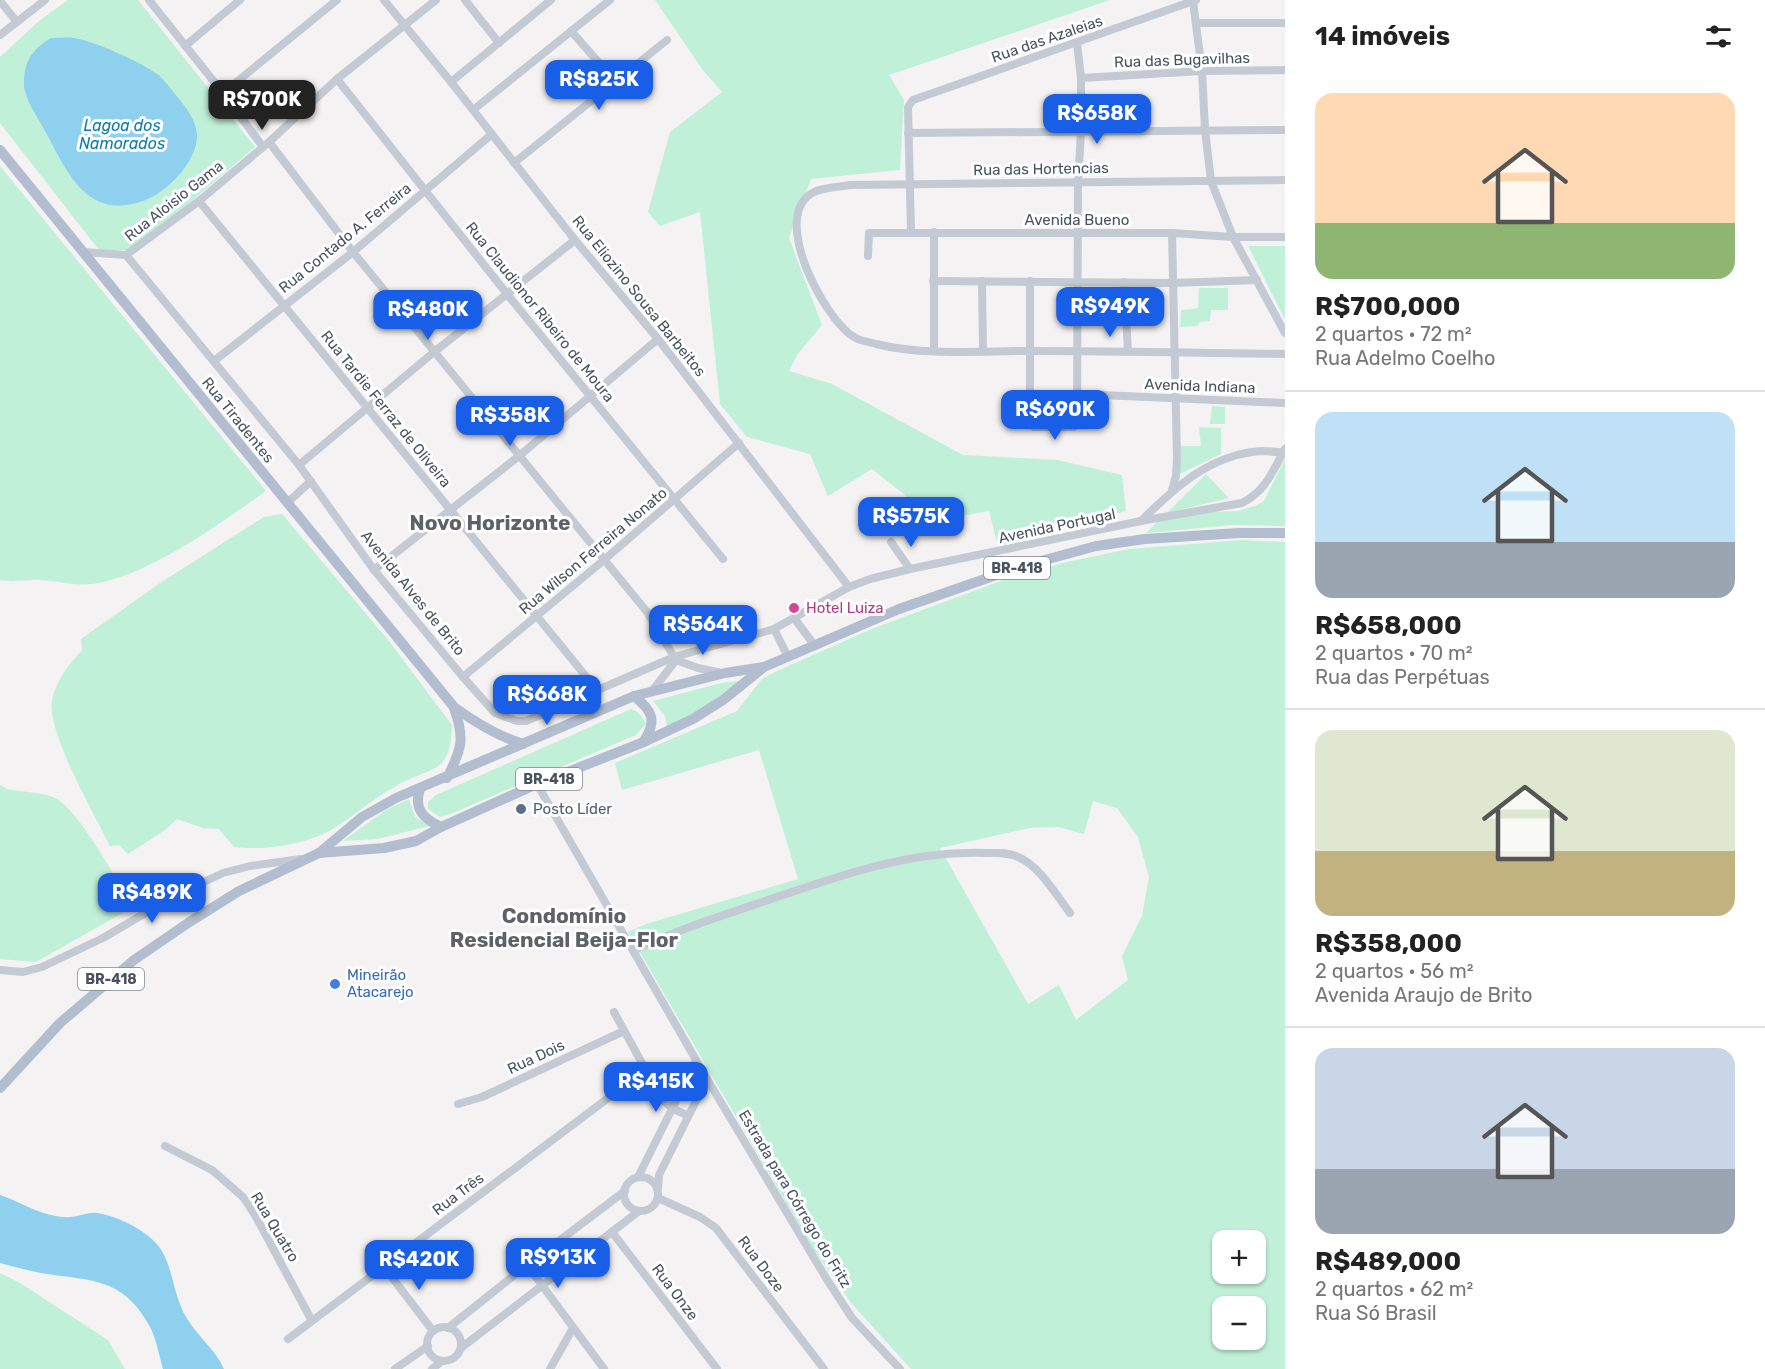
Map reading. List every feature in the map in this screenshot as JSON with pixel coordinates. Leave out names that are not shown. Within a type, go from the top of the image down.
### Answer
[{"type":"main road","name":"Rua Tiradentes","points":[[0,150],[454,707],[483,727],[523,744]]},
{"type":"main road","name":"BR-418","points":[[0,1088],[60,1023],[134,960],[188,922],[239,891],[313,856],[362,818],[396,798],[634,696],[725,673],[764,667],[899,609],[972,582],[1057,556],[1096,546],[1188,535],[1285,533]]},
{"type":"main road","name":"BR-418","points":[[313,856],[384,848],[416,841],[441,827],[537,784],[644,742],[693,719],[723,700],[764,667]]},
{"type":"main road","points":[[634,696],[650,712],[652,721],[651,730],[644,742]]},
{"type":"main road","name":"Rua Tiradentes","points":[[447,778],[458,758],[461,745],[461,728],[454,707]]},
{"type":"main road","points":[[420,789],[416,799],[419,809],[432,823],[441,827]]},
{"type":"street","points":[[0,35],[45,0]]},
{"type":"street","points":[[149,0],[647,612],[675,659],[698,668],[725,673]]},
{"type":"street","points":[[185,46],[240,0]]},
{"type":"street","points":[[223,93],[337,0]]},
{"type":"street","name":"Rua Eliozino Sousa Barbeitos","points":[[384,0],[451,81],[575,240],[658,339],[849,587]]},
{"type":"street","name":"Rua Aloisio Gama","points":[[83,252],[126,255],[199,201],[266,145],[337,80],[436,0]]},
{"type":"street","points":[[465,0],[499,43]]},
{"type":"street","points":[[473,110],[610,0]]},
{"type":"street","points":[[0,1],[17,22]]},
{"type":"street","points":[[1195,1],[1211,181],[1233,237],[1285,333]]},
{"type":"street","name":"Rua das Azaleias","points":[[908,133],[908,106],[913,100],[1195,1]]},
{"type":"street","points":[[451,81],[546,2]]},
{"type":"street","points":[[1197,23],[1285,23]]},
{"type":"street","points":[[571,31],[615,81]]},
{"type":"street","points":[[514,163],[667,40]]},
{"type":"street","points":[[1030,281],[1030,423],[1034,427],[1074,427],[1077,422],[1078,182],[1081,132],[1081,78],[1077,44]]},
{"type":"street","name":"Rua das Bugavilhas","points":[[1081,78],[1202,71],[1285,70]]},
{"type":"street","name":"Rua Claudionor Ribeiro de Moura","points":[[337,80],[507,294],[723,559]]},
{"type":"street","points":[[910,232],[908,133],[1285,130]]},
{"type":"street","name":"Rua Contado A. Ferreira","points":[[214,361],[353,252],[492,134]]},
{"type":"street","name":"Rua das Hortencias","points":[[934,351],[900,349],[875,344],[855,338],[842,327],[819,294],[807,271],[796,230],[798,215],[803,204],[813,193],[831,188],[879,184],[1285,180]]},
{"type":"street","name":"Rua Tardie Ferraz de Oliveira","points":[[199,201],[597,690]]},
{"type":"street","points":[[934,232],[934,351],[1285,354]]},
{"type":"street","name":"Avenida Bueno","points":[[868,256],[869,233],[1172,233],[1233,237],[1285,237]]},
{"type":"street","points":[[1172,233],[1177,459],[1176,477],[1172,490]]},
{"type":"street","points":[[299,465],[434,352],[575,240]]},
{"type":"street","name":"Avenida Alves de Brito","points":[[126,255],[299,465],[374,570],[495,713],[517,721],[526,721],[675,659],[774,629],[849,587]]},
{"type":"street","points":[[933,281],[1173,283],[1257,280]]},
{"type":"street","points":[[982,281],[982,351]]},
{"type":"street","points":[[1124,282],[1128,351]]},
{"type":"street","points":[[374,570],[519,456],[658,339]]},
{"type":"street","name":"Avenida Indiana","points":[[1077,394],[1285,403]]},
{"type":"street","name":"Rua Wilson Ferreira Nonato","points":[[463,677],[604,560],[739,442]]},
{"type":"street","points":[[1141,521],[1172,490],[1203,468],[1225,459],[1255,452],[1284,452]]},
{"type":"street","name":"Avenida Portugal","points":[[849,587],[910,569],[1141,521],[1242,503],[1255,496],[1265,485],[1284,452]]},
{"type":"street","points":[[287,503],[311,482]]},
{"type":"street","points":[[891,542],[910,569]]},
{"type":"street","points":[[794,618],[815,646]]},
{"type":"street","points":[[774,629],[788,657]]},
{"type":"street","points":[[652,691],[675,659]]},
{"type":"street","name":"Estrada para Córrego do Fritz","points":[[537,784],[783,1209],[852,1318],[900,1369]]},
{"type":"street","points":[[634,950],[692,925],[855,870],[899,860],[943,854],[1008,854],[1019,857],[1039,873],[1070,913]]},
{"type":"street","points":[[0,970],[23,972],[42,967],[103,938],[176,895],[223,873],[250,866],[313,856]]},
{"type":"street","points":[[614,1012],[644,1071],[661,1098],[673,1109],[687,1115]]},
{"type":"street","name":"Rua Dois","points":[[458,1104],[482,1097],[624,1031]]},
{"type":"street","points":[[448,1328],[625,1191],[628,1184],[638,1177],[696,1060]]},
{"type":"street","name":"Rua Três","points":[[288,1339],[644,1071]]},
{"type":"street","points":[[432,1369],[442,1361],[456,1356],[460,1348],[639,1210],[653,1206],[658,1193],[659,1175],[707,1079]]},
{"type":"street","name":"Rua Quatro","points":[[165,1146],[212,1170],[243,1197],[312,1321]]},
{"type":"street","points":[[638,1177],[649,1179],[658,1193]]},
{"type":"street","points":[[625,1191],[627,1203],[639,1210]]},
{"type":"street","name":"Rua Doze","points":[[658,1193],[716,1228],[824,1369]]},
{"type":"street","name":"Rua Onze","points":[[612,1232],[717,1369]]},
{"type":"street","points":[[527,1265],[604,1369]]},
{"type":"street","points":[[384,1267],[434,1331]]},
{"type":"street","points":[[442,1361],[434,1357],[428,1346],[429,1338],[434,1331],[448,1328],[458,1335],[460,1348]]},
{"type":"street","points":[[550,1369],[573,1328]]},
{"type":"street","points":[[395,1369],[428,1346]]},
{"type":"green space","points":[[68,0],[138,0],[255,147],[174,216],[128,250],[99,250],[0,123],[0,57],[39,21]]},
{"type":"green space","points":[[655,0],[1110,0],[889,75],[904,100],[900,170],[811,179],[789,238],[822,325],[797,355],[789,371],[832,384],[963,455],[1057,460],[1122,475],[1126,511],[998,546],[989,511],[925,523],[924,510],[872,469],[828,496],[810,454],[747,437],[720,404],[700,212],[660,226],[648,212],[670,132],[722,92],[702,69]]},
{"type":"green space","points":[[0,166],[266,491],[183,547],[137,571],[114,579],[92,584],[0,580]]},
{"type":"green space","points":[[1248,246],[1285,246],[1285,320]]},
{"type":"green space","points":[[1199,288],[1228,288],[1228,310],[1211,310],[1210,321],[1199,322],[1198,326],[1180,327],[1181,310],[1198,308]]},
{"type":"green space","points":[[1212,406],[1225,407],[1225,424],[1210,424]]},
{"type":"green space","points":[[1199,427],[1221,428],[1221,454],[1178,475],[1181,446],[1201,446]]},
{"type":"green space","points":[[1285,459],[1285,526],[1234,525],[1146,533],[1157,522],[1207,512],[1238,511],[1255,506],[1264,501]]},
{"type":"green space","points":[[1206,474],[1229,498],[1167,513]]},
{"type":"green space","points":[[282,514],[389,641],[452,725],[447,755],[437,767],[388,790],[328,832],[288,845],[260,848],[234,847],[219,829],[203,828],[177,819],[165,830],[128,854],[119,845],[110,846],[64,753],[57,733],[52,715],[52,701],[59,681],[82,651],[81,639],[160,583],[264,517]]},
{"type":"green space","points":[[1242,540],[1285,542],[1285,1369],[911,1369],[852,1304],[814,1250],[628,932],[646,924],[798,879],[759,750],[622,790],[615,763],[737,711],[762,679],[779,670],[874,628],[1014,576],[1129,549]],"holes":[[[1093,801],[1117,808],[1138,837],[1149,877],[1142,916],[1122,956],[1128,980],[1076,1020],[1059,985],[1028,1004],[940,848],[1029,828],[1058,827],[1084,834]]]},
{"type":"green space","points":[[740,681],[695,714],[667,727],[665,716],[653,701],[721,683]]},
{"type":"green space","points":[[631,709],[642,717],[646,724],[636,735],[448,815],[440,817],[428,809],[428,802],[436,795]]},
{"type":"green space","points":[[0,785],[7,789],[48,795],[63,804],[85,830],[133,907],[36,962],[0,959]]},
{"type":"green space","points":[[409,799],[415,817],[430,826],[377,839],[343,841],[386,810]]},
{"type":"green space","points":[[0,1273],[20,1283],[108,1340],[125,1369],[0,1369]]},
{"type":"water","name":"Lagoa dos Namorados","points":[[51,38],[83,40],[140,64],[162,78],[186,108],[196,128],[195,148],[180,174],[160,192],[138,203],[110,205],[85,193],[75,182],[32,107],[24,88],[24,74],[31,55]]},
{"type":"water","points":[[0,1195],[51,1215],[73,1217],[94,1213],[105,1215],[132,1225],[148,1236],[160,1248],[164,1256],[186,1317],[216,1355],[224,1369],[163,1369],[149,1325],[139,1309],[115,1289],[89,1280],[41,1273],[0,1263]]},
{"type":"place","name":"Hotel Luiza","points":[[794,608]]},
{"type":"place","name":"Posto Líder","points":[[521,809]]},
{"type":"place","name":"Mineirão Atacarejo","points":[[335,984]]},
{"type":"district","name":"Novo Horizonte","points":[[490,523]]},
{"type":"district","name":"Condomínio Residencial Beija-Flor","points":[[564,928]]}]
